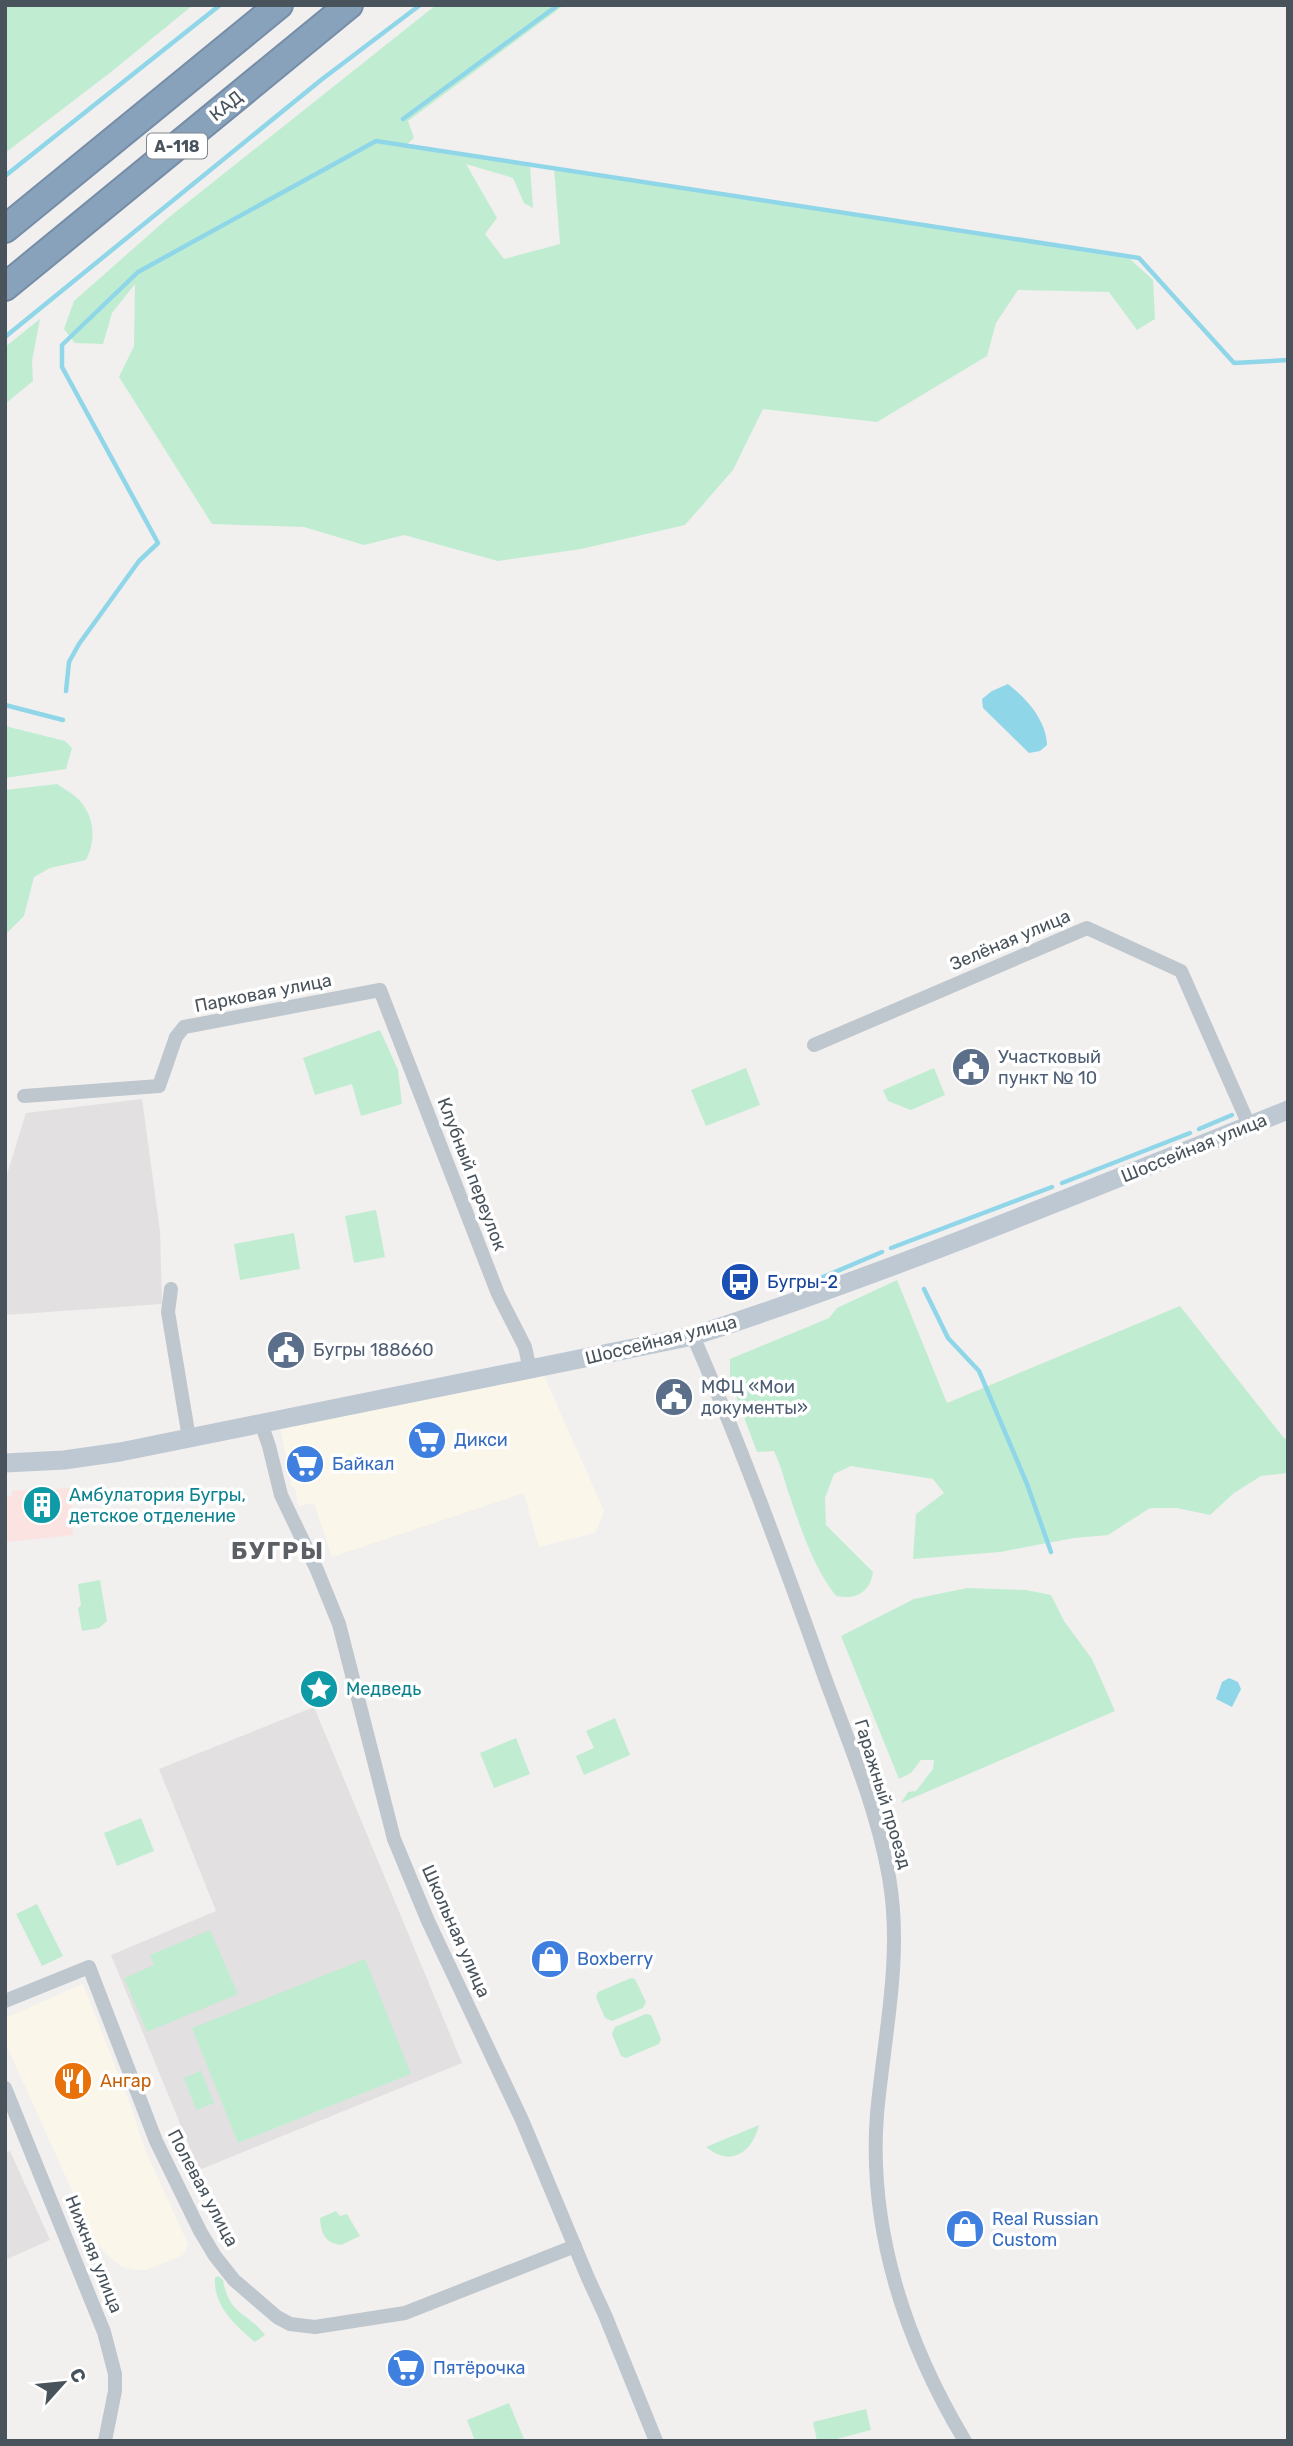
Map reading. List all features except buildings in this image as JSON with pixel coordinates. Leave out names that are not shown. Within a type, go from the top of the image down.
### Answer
[{"type":"highway","name":"А-118","points":[[5,229],[279,5]]},
{"type":"highway","name":"КАД","points":[[5,287],[349,5]]},
{"type":"main road","name":"Шоссейная улица","points":[[5,1463],[64,1461],[189,1438],[693,1336],[908,1260],[1288,1110]]},
{"type":"street","name":"Зелёная улица","points":[[814,1045],[1087,928],[1181,971],[1249,1125]]},
{"type":"street","name":"Парковая улица","points":[[24,1096],[159,1086],[176,1037],[184,1027],[380,990]]},
{"type":"street","name":"Клубный переулок","points":[[380,990],[498,1294],[525,1347],[530,1370]]},
{"type":"street","points":[[172,1289],[168,1312],[189,1438]]},
{"type":"street","name":"Гаражный проезд","points":[[693,1336],[763,1503],[866,1790],[881,1841],[893,1907],[895,1949],[877,2115],[878,2193],[896,2288],[910,2329],[925,2367],[965,2441]]},
{"type":"street","name":"Школьная улица","points":[[261,1423],[281,1495],[339,1624],[355,1677],[394,1839],[428,1922],[522,2120],[606,2315],[656,2441]]},
{"type":"street","name":"Полевая улица","points":[[5,2001],[89,1967],[156,2141],[200,2231],[234,2280],[262,2306],[290,2324],[315,2327],[405,2314],[575,2246]]},
{"type":"street","name":"Нижняя улица","points":[[5,2088],[104,2332],[115,2374],[113,2410],[105,2441]]},
{"type":"shaded area","points":[[142,1099],[160,1231],[162,1304],[5,1315],[5,1181],[26,1113]]},
{"type":"shaded area","points":[[544,1376],[604,1511],[595,1533],[539,1547],[524,1493],[332,1557],[314,1503],[298,1506],[280,1427]]},
{"type":"shaded area","points":[[71,1488],[73,1535],[8,1542],[5,1538],[5,1497],[12,1496],[12,1491]]},
{"type":"shaded area","points":[[314,1707],[462,2063],[199,2170],[111,1955],[216,1911],[159,1769]]},
{"type":"shaded area","points":[[83,1984],[144,2147],[188,2244],[183,2255],[146,2270],[120,2266],[103,2251],[92,2235],[5,2042],[5,2018]]},
{"type":"shaded area","points":[[10,2151],[50,2240],[5,2260],[5,2153]]},
{"type":"green space","points":[[5,5],[193,5],[5,153]]},
{"type":"green space","points":[[436,5],[564,5],[408,121],[414,138],[404,147],[530,166],[533,208],[524,203],[513,178],[466,164],[497,218],[485,234],[504,259],[560,244],[554,168],[1130,259],[1153,280],[1155,319],[1137,330],[1109,292],[1018,290],[996,323],[987,356],[877,422],[763,409],[733,470],[685,525],[581,549],[498,561],[404,535],[364,545],[304,527],[212,524],[119,377],[134,346],[135,284],[112,313],[103,344],[75,343],[64,329],[74,301],[168,218]]},
{"type":"green space","points":[[40,319],[32,361],[33,381],[5,404],[5,347]]},
{"type":"green space","points":[[5,726],[65,741],[72,748],[66,769],[5,778]]},
{"type":"green space","points":[[57,784],[78,798],[89,815],[92,837],[89,853],[86,860],[50,868],[34,877],[24,916],[5,935],[5,790]]},
{"type":"green space","points":[[380,1030],[398,1070],[402,1104],[361,1116],[352,1084],[315,1095],[303,1058]]},
{"type":"green space","points":[[746,1068],[760,1105],[706,1126],[691,1090]]},
{"type":"green space","points":[[934,1068],[945,1095],[911,1110],[888,1101],[883,1090]]},
{"type":"green space","points":[[376,1210],[385,1257],[354,1263],[345,1216]]},
{"type":"green space","points":[[294,1233],[300,1269],[240,1280],[234,1244]]},
{"type":"green space","points":[[897,1280],[947,1403],[1180,1306],[1288,1440],[1288,1473],[1261,1476],[1234,1493],[1210,1515],[1177,1508],[1150,1508],[1108,1535],[1074,1538],[1000,1552],[913,1559],[916,1514],[944,1493],[933,1479],[851,1466],[834,1474],[825,1498],[826,1525],[873,1572],[865,1590],[855,1596],[836,1596],[809,1549],[774,1451],[757,1452],[730,1380],[730,1359],[829,1318],[837,1308]]},
{"type":"green space","points":[[100,1580],[107,1621],[99,1628],[82,1631],[78,1584]]},
{"type":"green space","points":[[967,1588],[1026,1590],[1051,1595],[1064,1621],[1092,1659],[1115,1711],[901,1803],[908,1792],[916,1791],[933,1769],[934,1760],[921,1760],[911,1773],[899,1779],[841,1636],[914,1599]]},
{"type":"green space","points":[[615,1718],[630,1755],[584,1775],[576,1756],[594,1748],[586,1731]]},
{"type":"green space","points":[[516,1738],[530,1774],[494,1788],[480,1753]]},
{"type":"green space","points":[[141,1818],[154,1851],[117,1866],[104,1833]]},
{"type":"green space","points":[[37,1904],[63,1956],[42,1966],[16,1914]]},
{"type":"green space","points":[[210,1930],[238,1994],[147,2032],[124,1978],[154,1965],[150,1955]]},
{"type":"green space","points":[[365,1959],[411,2074],[238,2143],[192,2028]]},
{"type":"green space","points":[[631,1978],[635,1979],[646,2002],[643,2008],[612,2021],[605,2018],[596,1997],[598,1992]]},
{"type":"green space","points":[[646,2014],[651,2015],[661,2039],[659,2044],[626,2058],[621,2056],[612,2034],[615,2027]]},
{"type":"green space","points":[[201,2071],[214,2103],[196,2110],[184,2078]]},
{"type":"green space","points":[[759,2125],[751,2143],[739,2154],[724,2156],[706,2147]]},
{"type":"green space","points":[[336,2211],[340,2216],[347,2214],[360,2236],[341,2245],[327,2239],[320,2218]]},
{"type":"green space","points":[[218,2276],[223,2280],[234,2307],[265,2335],[255,2342],[233,2322],[222,2306],[215,2288],[215,2278]]},
{"type":"green space","points":[[509,2403],[525,2441],[475,2441],[467,2420]]},
{"type":"green space","points":[[866,2409],[871,2430],[829,2441],[817,2441],[813,2422]]},
{"type":"water","points":[[1008,684],[1028,703],[1043,727],[1047,745],[1040,751],[1029,753],[983,708],[982,699]]},
{"type":"water","points":[[1229,1678],[1238,1682],[1241,1689],[1232,1707],[1216,1699],[1222,1682]]},
{"type":"waterway","points":[[5,176],[220,5]]},
{"type":"waterway","points":[[5,337],[321,80],[420,5]]},
{"type":"waterway","points":[[403,119],[558,5]]},
{"type":"waterway","points":[[66,691],[69,662],[79,644],[139,561],[158,543],[62,367],[62,345],[138,272],[376,141],[1139,258],[1234,363],[1288,360]]},
{"type":"waterway","points":[[5,705],[63,720]]},
{"type":"waterway","points":[[1199,1129],[1232,1115]]},
{"type":"waterway","points":[[1062,1183],[1190,1133]]},
{"type":"waterway","points":[[891,1248],[1052,1187]]},
{"type":"waterway","points":[[809,1283],[882,1252]]},
{"type":"waterway","points":[[924,1289],[948,1338],[979,1371],[1027,1484],[1051,1552]]},
{"type":"place","name":"Участковый пункт № 10","points":[[971,1067]]},
{"type":"place","name":"Бугры-2","points":[[740,1282]]},
{"type":"place","name":"Бугры 188660","points":[[286,1350]]},
{"type":"place","name":"МФЦ «Мои документы»","points":[[674,1397]]},
{"type":"place","name":"Дикси","points":[[427,1440]]},
{"type":"place","name":"Байкал","points":[[305,1464]]},
{"type":"place","name":"Амбулатория Бугры, детское отделение","points":[[42,1505]]},
{"type":"place","name":"Медведь","points":[[319,1689]]},
{"type":"place","name":"Boxberry","points":[[550,1959]]},
{"type":"place","name":"Ангар","points":[[73,2081]]},
{"type":"place","name":"Real Russian Custom","points":[[965,2229]]},
{"type":"place","name":"Пятёрочка","points":[[406,2368]]},
{"type":"district","name":"БУГРЫ","points":[[278,1551]]}]
